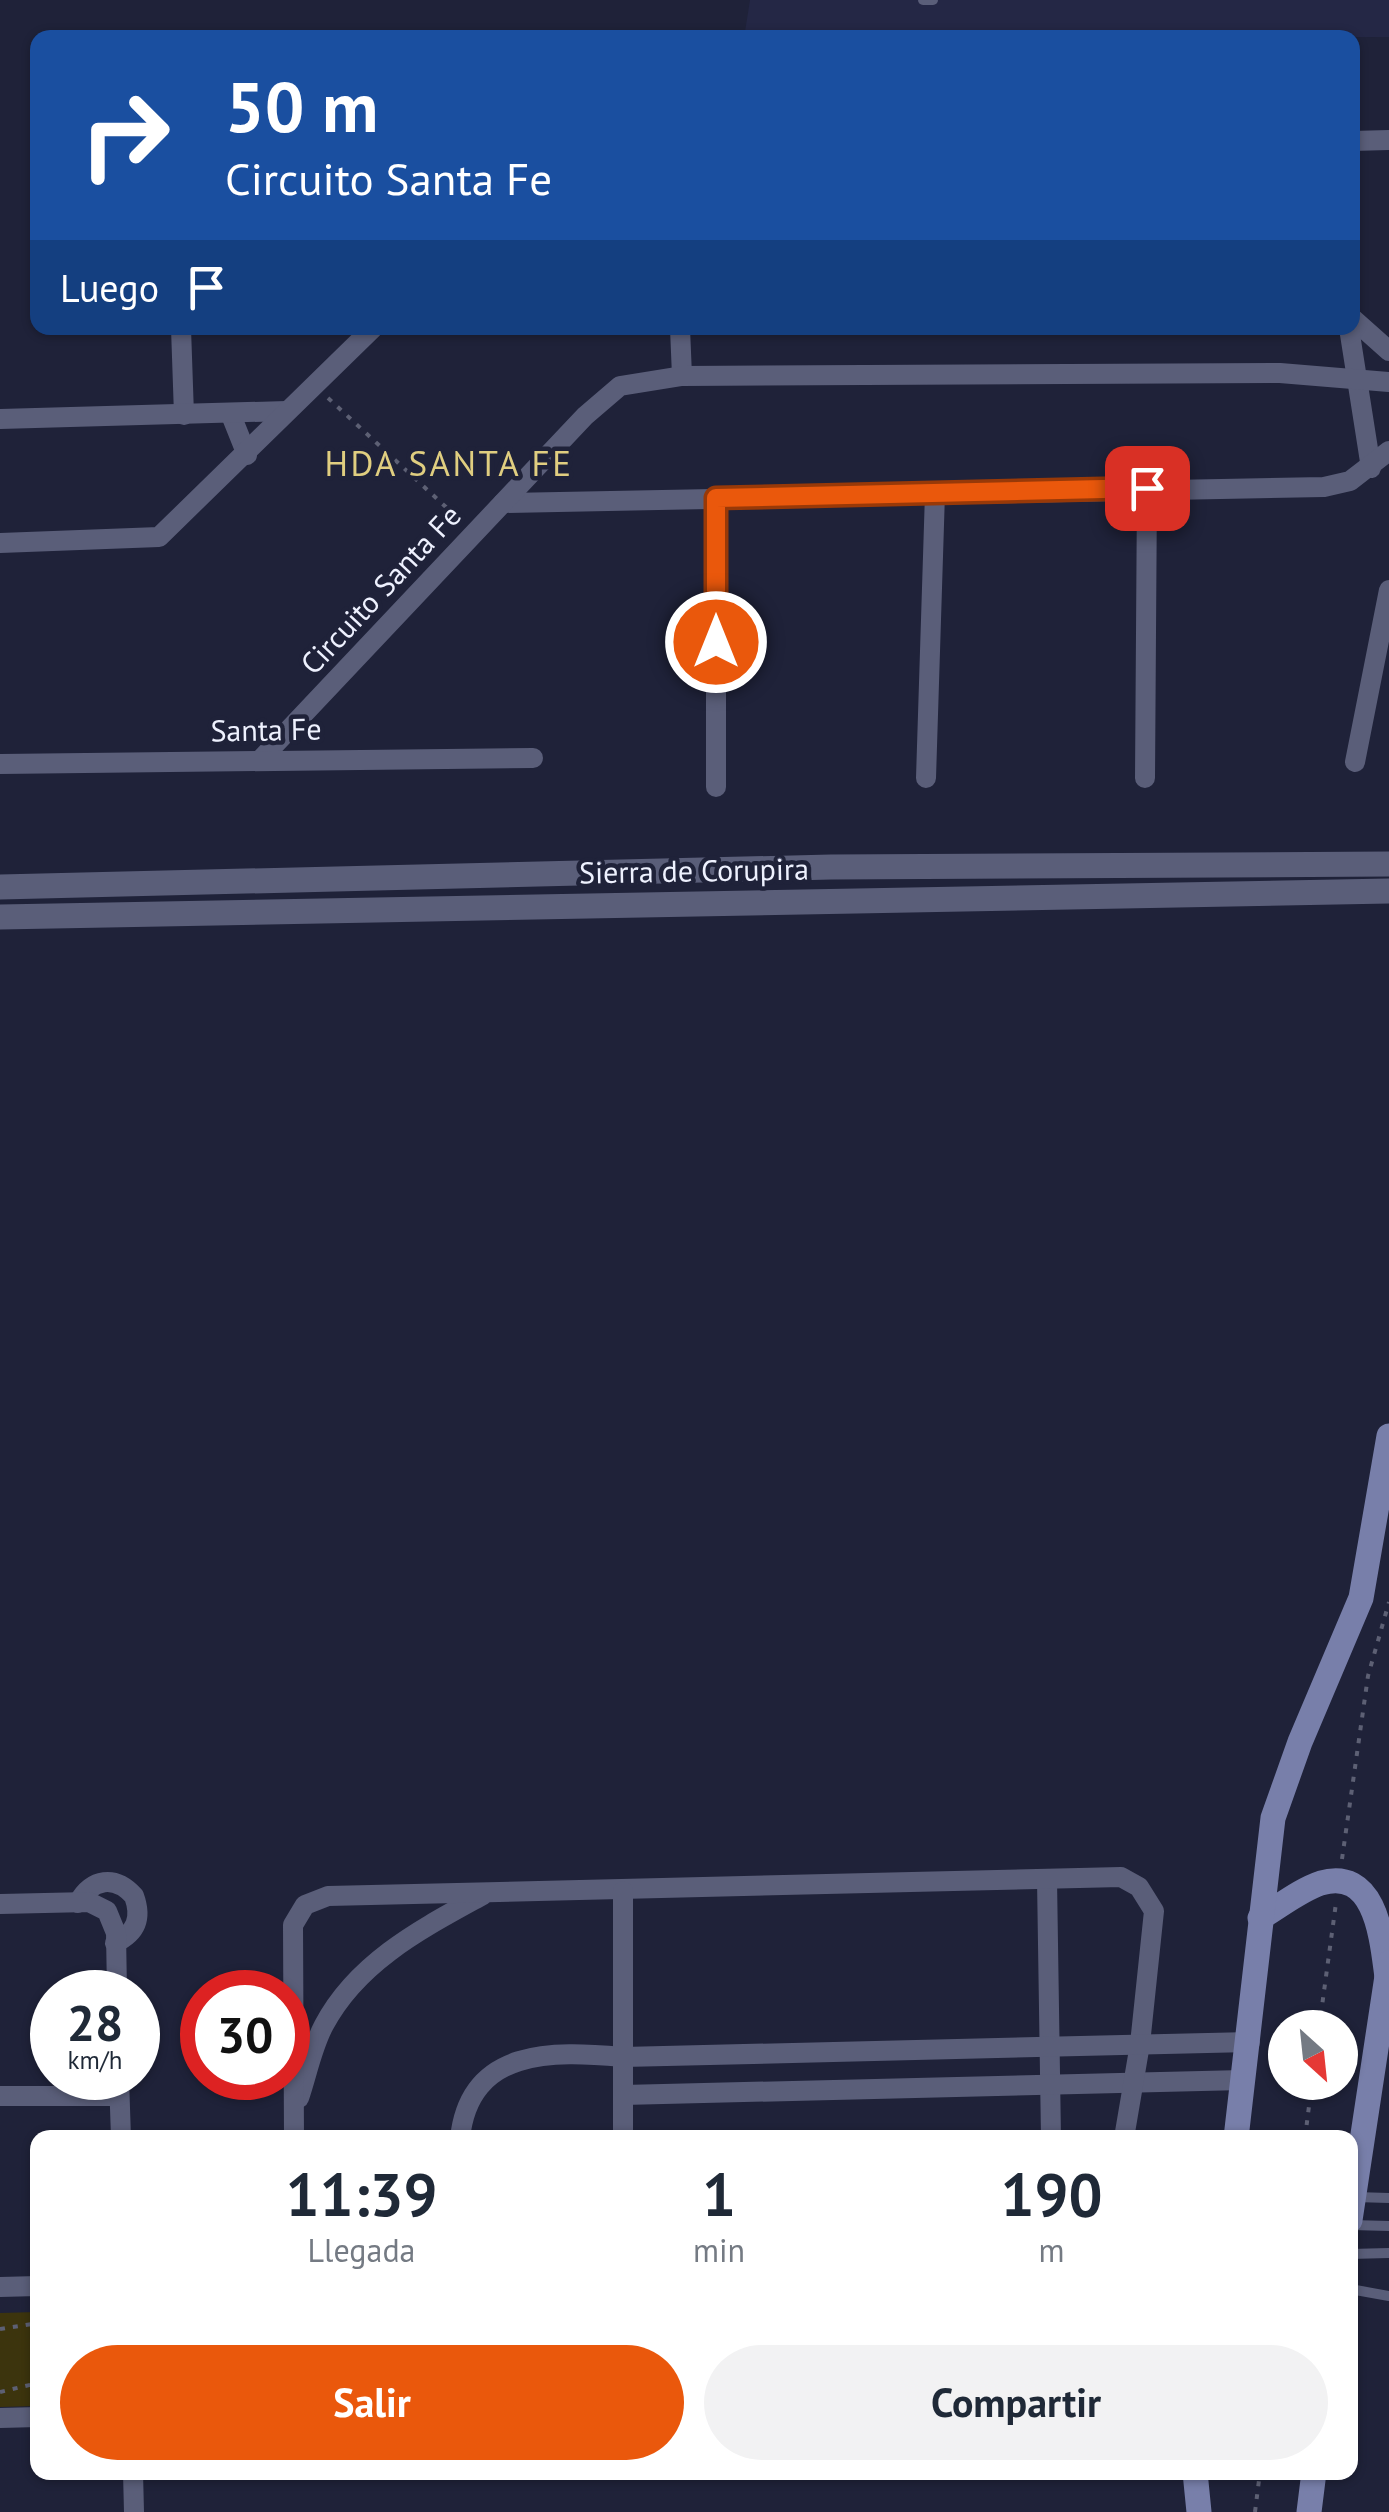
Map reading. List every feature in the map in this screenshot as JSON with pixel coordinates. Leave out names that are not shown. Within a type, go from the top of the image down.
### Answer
[{"type":"main road","points":[[1237,2130],[1273,1818],[1283,1783],[1361,1598],[1389,1436]]},
{"type":"main road","points":[[1361,1598],[1380,1588],[1389,1560]]},
{"type":"main road","points":[[1260,1918],[1310,1888],[1338,1882],[1354,1886],[1375,1910],[1388,1970],[1382,2040],[1358,2175]]},
{"type":"main road","points":[[1188,2512],[1193,2480]]},
{"type":"main road","points":[[1195,2480],[1199,2512]]},
{"type":"main road","points":[[1309,2512],[1313,2480]]},
{"type":"street","points":[[1360,141],[1389,140]]},
{"type":"street","points":[[1360,325],[1389,352]]},
{"type":"street","points":[[180,335],[184,415]]},
{"type":"street","points":[[0,543],[159,538],[366,335]]},
{"type":"street","points":[[680,335],[682,376]]},
{"type":"street","points":[[1350,335],[1370,468]]},
{"type":"street","points":[[503,503],[585,416],[620,386],[682,376],[1280,373],[1389,382]]},
{"type":"street","points":[[0,419],[288,411]]},
{"type":"street","points":[[231,415],[247,454]]},
{"type":"street","name":"Circuito Santa Fe","points":[[262,758],[503,503],[1324,487],[1350,481],[1389,451]]},
{"type":"street","points":[[1146,778],[1147,488]]},
{"type":"street","points":[[926,778],[935,493]]},
{"type":"street","points":[[716,498],[716,787]]},
{"type":"street","points":[[1355,762],[1389,590]]},
{"type":"street","name":"Santa Fe","points":[[0,764],[262,758],[534,758]]},
{"type":"street","name":"Sierra de Corupira","points":[[0,887],[831,867],[1389,864]]},
{"type":"street","name":"Sierra de Corupira","points":[[0,917],[1389,891]]},
{"type":"street","points":[[294,2130],[293,1925],[305,1905],[328,1896],[1121,1877],[1139,1886],[1154,1912],[1140,2044],[1125,2130]]},
{"type":"street","points":[[1046,1879],[1052,2130]]},
{"type":"street","points":[[78,1902],[84,1892],[104,1881],[116,1882],[134,1896],[138,1918],[134,1930],[115,1943]]},
{"type":"street","points":[[623,1891],[623,2130]]},
{"type":"street","points":[[294,2114],[324,2026],[350,1988],[416,1931],[484,1894]]},
{"type":"street","points":[[0,1904],[89,1902],[108,1911],[114,1920],[116,1970]]},
{"type":"street","points":[[463,2130],[479,2084],[509,2062],[546,2054],[623,2057],[1250,2042]]},
{"type":"street","points":[[623,2094],[1243,2080]]},
{"type":"street","points":[[0,2096],[30,2094]]},
{"type":"street","points":[[120,2100],[122,2130]]},
{"type":"street","points":[[0,2287],[30,2286]]},
{"type":"street","points":[[0,2418],[30,2417]]},
{"type":"street","points":[[133,2480],[134,2512]]},
{"type":"lane","points":[[923,0],[933,0]]},
{"type":"lane","points":[[1358,2211],[1389,2198]]},
{"type":"lane","points":[[1358,2216],[1389,2226]]},
{"type":"lane","points":[[1358,2254],[1389,2253]]},
{"type":"lane","points":[[1358,2290],[1389,2296]]},
{"type":"path","points":[[314,385],[474,534]]},
{"type":"path","points":[[1321,2010],[1368,1676],[1389,1602]]},
{"type":"path","points":[[1305,2130],[1309,2100]]},
{"type":"path","points":[[0,2329],[30,2324]]},
{"type":"path","points":[[0,2392],[30,2385]]},
{"type":"path","points":[[1255,2512],[1259,2480]]},
{"type":"shaded area","points":[[750,0],[1389,0],[1389,37],[1360,37],[1360,30],[745,30]]},
{"type":"shaded area","points":[[30,2312],[30,2406],[0,2407],[0,2313]]},
{"type":"district","name":"HDA SANTA FE","points":[[449,463]]},
{"type":"route","points":[[716,642],[716,498],[1147,488]]}]
